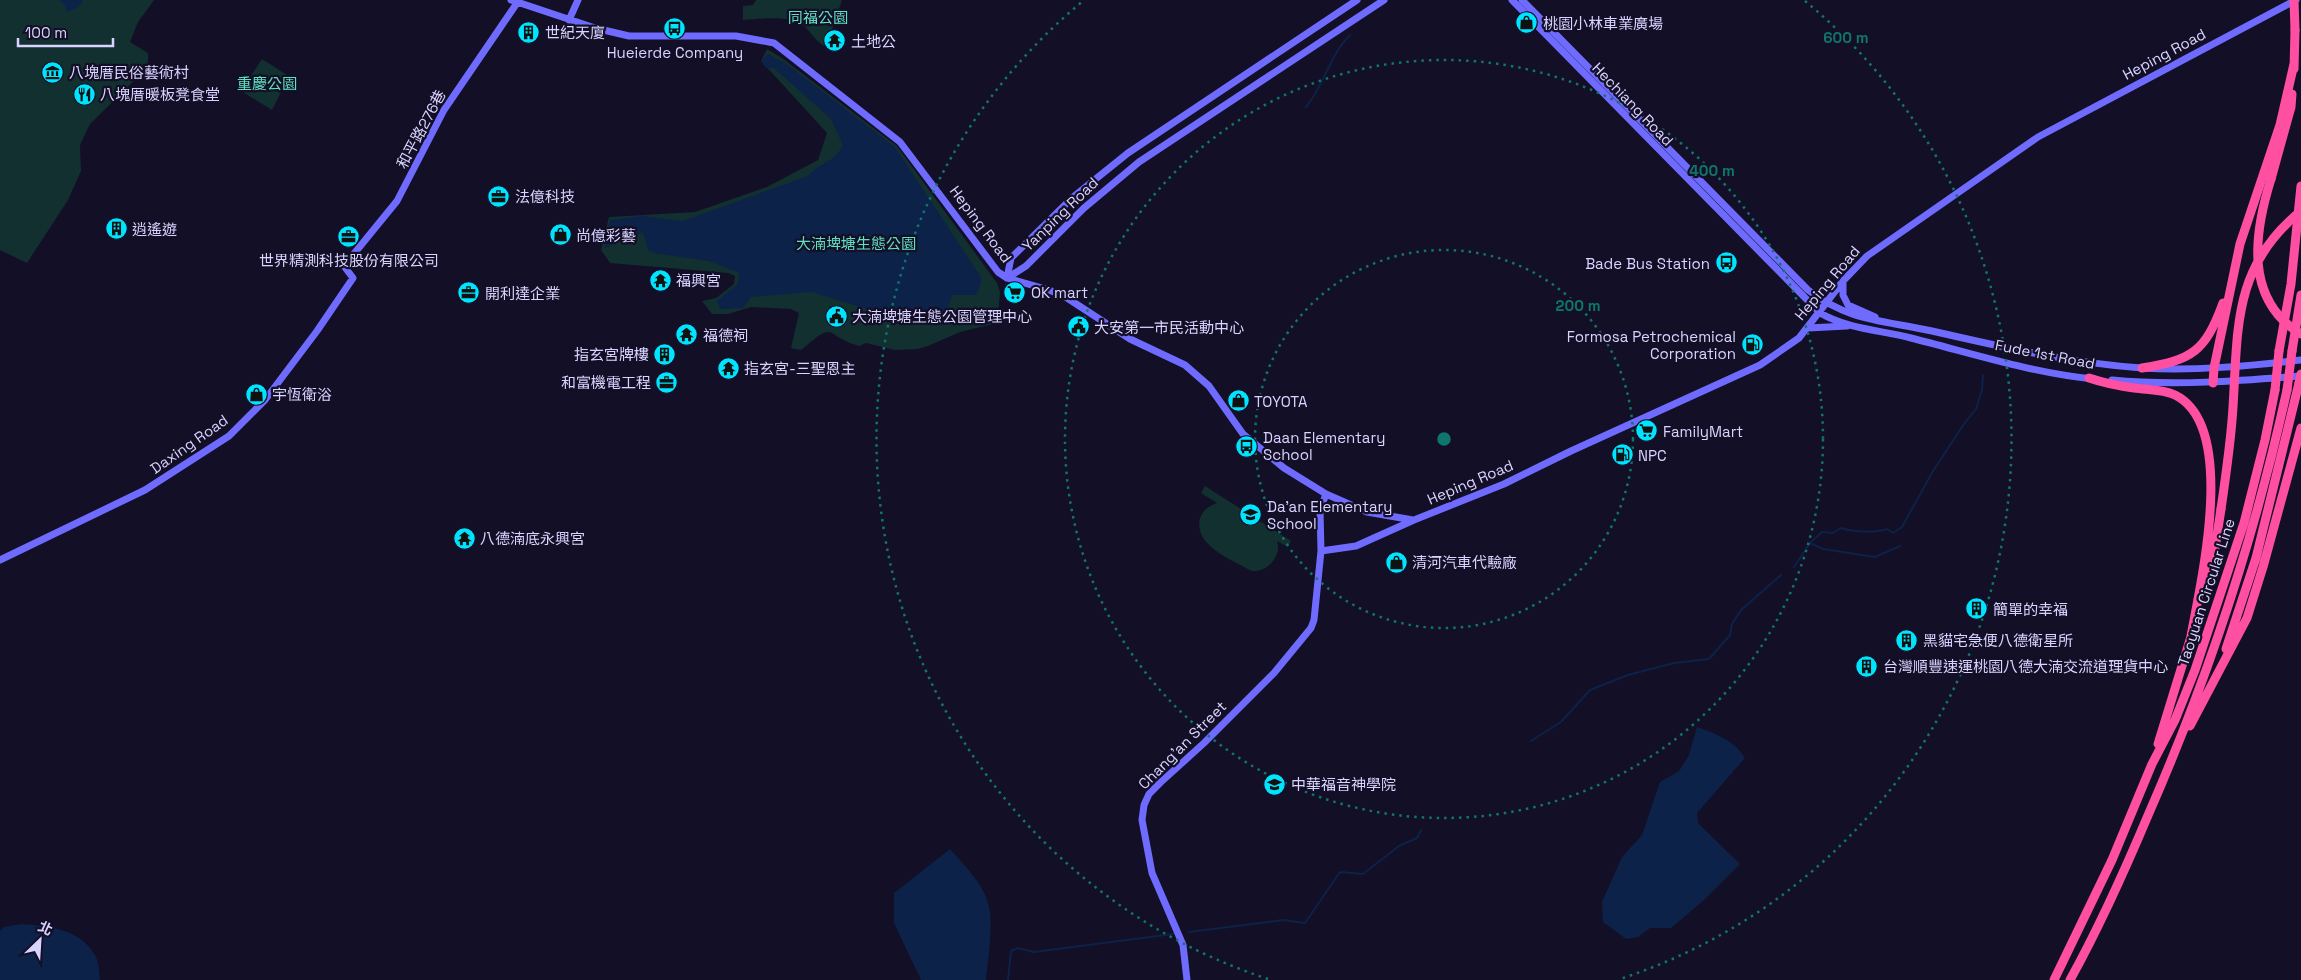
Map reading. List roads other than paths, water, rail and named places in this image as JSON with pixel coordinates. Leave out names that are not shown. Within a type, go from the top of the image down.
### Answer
[{"type":"highway","points":[[2295,0],[2291,107],[2271,179],[2257,245],[2258,268],[2267,298],[2282,320],[2301,334]]},
{"type":"highway","points":[[2213,383],[2214,368],[2233,274],[2252,203],[2280,125],[2294,64]]},
{"type":"highway","name":"Taoyuan Circular Line","points":[[2054,980],[2112,860],[2152,764],[2176,720],[2215,615],[2246,514],[2265,440],[2275,390],[2279,351],[2291,284],[2301,186]]},
{"type":"highway","points":[[2152,764],[2212,568],[2231,438],[2239,324],[2246,290],[2267,244],[2280,229],[2301,211]]},
{"type":"highway","points":[[2142,368],[2187,358],[2198,348],[2216,320],[2233,274]]},
{"type":"highway","name":"Taoyuan Circular Line","points":[[2070,980],[2125,869],[2177,750],[2241,568],[2264,488],[2287,390],[2301,295]]},
{"type":"highway","points":[[2090,378],[2111,385],[2162,391],[2175,396],[2195,411],[2206,436],[2209,456],[2210,500],[2206,554],[2191,636]]},
{"type":"highway","points":[[2216,677],[2247,589],[2300,378]]},
{"type":"highway","points":[[2177,750],[2247,618],[2301,428]]},
{"type":"street","points":[[569,20],[578,0]]},
{"type":"street","name":"Yanping Road","points":[[1006,278],[1011,258],[1072,198],[1102,172],[1357,0]]},
{"type":"street","name":"Yanping Road","points":[[1006,278],[1026,266],[1084,208],[1139,162],[1384,0]]},
{"type":"street","name":"Hechiang Road","points":[[1512,0],[1820,313]]},
{"type":"street","name":"Hechiang Road","points":[[1522,0],[1808,290],[1826,304]]},
{"type":"street","name":"Heping Road","points":[[1321,551],[1356,546],[1414,520],[1504,484],[1571,451],[1760,365],[1781,352],[1808,328],[1843,281],[1872,252],[2038,137],[2295,0]]},
{"type":"street","name":"Heping Road","points":[[514,1],[595,28],[629,36],[736,36],[774,43],[900,142],[938,189],[998,272],[1006,278],[1064,296],[1130,339],[1185,365],[1209,386],[1243,434],[1284,468],[1326,494],[1367,512],[1414,520]]},
{"type":"street","name":"和平路276巷","points":[[344,266],[397,201],[444,110],[514,1]]},
{"type":"street","name":"Daxing Road","points":[[0,560],[145,490],[229,436],[265,400],[343,293],[353,278],[344,266]]},
{"type":"street","points":[[1843,281],[1843,295],[1848,305],[1852,308],[1906,325]]},
{"type":"street","name":"Fude 1st Road","points":[[1826,304],[1864,319],[1906,325],[2051,358],[2142,368],[2214,368],[2301,360]]},
{"type":"street","name":"Fude 1st Road","points":[[1820,313],[1852,326],[2060,374],[2143,383],[2213,383],[2300,378]]},
{"type":"street","points":[[1808,328],[1852,326]]},
{"type":"street","name":"Chang'an Street","points":[[1187,980],[1183,945],[1152,873],[1142,820],[1144,805],[1149,794],[1204,743],[1280,666],[1311,628],[1314,620],[1321,551],[1320,510],[1326,494]]},
{"type":"water","points":[[59,0],[83,0],[79,7],[67,12],[64,4]]},
{"type":"water","name":"大湳埤塘生態公園","points":[[768,54],[788,65],[895,147],[981,277],[981,284],[976,295],[952,295],[946,315],[934,320],[895,318],[812,292],[751,297],[743,308],[720,309],[717,301],[738,284],[739,273],[709,261],[653,253],[648,250],[643,232],[605,248],[610,220],[642,216],[683,221],[808,176],[835,156],[843,145],[831,119],[774,68],[766,68],[761,61]]},
{"type":"water","points":[[1697,727],[1730,742],[1745,758],[1697,813],[1698,823],[1740,864],[1703,901],[1671,928],[1650,928],[1638,937],[1626,939],[1603,922],[1602,902],[1622,857],[1642,835],[1660,782],[1679,771],[1689,755]]},
{"type":"water","points":[[950,849],[982,888],[988,903],[991,931],[986,980],[921,980],[894,923],[894,893]]},
{"type":"water","points":[[21,924],[53,928],[74,935],[82,940],[96,957],[100,980],[0,980],[0,931],[4,927]]},
{"type":"waterway","points":[[1306,107],[1318,89],[1337,52],[1350,35]]},
{"type":"waterway","points":[[1794,567],[1810,543],[1822,532],[1833,533],[1841,528],[1864,532],[1887,529],[1893,533],[1902,527],[1933,471],[1976,409],[1982,390],[1983,375]]},
{"type":"waterway","points":[[1810,543],[1823,549],[1875,557],[1900,546]]},
{"type":"waterway","points":[[1531,741],[1561,722],[1590,690],[1628,675],[1674,663],[1709,659],[1730,635],[1732,624],[1741,610],[1781,575]]},
{"type":"waterway","points":[[1189,932],[1283,920],[1305,923],[1340,872],[1363,874],[1399,846],[1417,838],[1421,830]]},
{"type":"waterway","points":[[1008,980],[1011,951],[1018,948],[1034,952],[1173,934]]},
{"type":"place","name":"桃園小林車業廣場","points":[[1527,23]]},
{"type":"place","name":"Hueierde Company","points":[[675,29]]},
{"type":"place","name":"世紀天廈","points":[[529,32]]},
{"type":"place","name":"土地公","points":[[835,41]]},
{"type":"place","name":"八塊厝民俗藝術村","points":[[53,72]]},
{"type":"place","name":"八塊厝暖板凳食堂","points":[[84,94]]},
{"type":"place","name":"法億科技","points":[[499,196]]},
{"type":"place","name":"逍遙遊","points":[[116,229]]},
{"type":"place","name":"尚億彩藝","points":[[560,235]]},
{"type":"place","name":"世界精測科技股份有限公司","points":[[349,237]]},
{"type":"place","name":"Bade Bus Station","points":[[1726,263]]},
{"type":"place","name":"福興宮","points":[[660,280]]},
{"type":"place","name":"OK mart","points":[[1015,292]]},
{"type":"place","name":"開利達企業","points":[[469,293]]},
{"type":"place","name":"大湳埤塘生態公園管理中心","points":[[836,316]]},
{"type":"place","name":"大安第一市民活動中心","points":[[1078,327]]},
{"type":"place","name":"福德祠","points":[[687,335]]},
{"type":"place","name":"Formosa Petrochemical Corporation","points":[[1752,345]]},
{"type":"place","name":"指玄宮牌樓","points":[[665,354]]},
{"type":"place","name":"指玄宮-三聖恩主","points":[[728,368]]},
{"type":"place","name":"和富機電工程","points":[[667,382]]},
{"type":"place","name":"宇恆衛浴","points":[[256,394]]},
{"type":"place","name":"TOYOTA","points":[[1238,401]]},
{"type":"place","name":"FamilyMart","points":[[1647,431]]},
{"type":"place","name":"Daan Elementary School","points":[[1247,446]]},
{"type":"place","name":"NPC","points":[[1622,455]]},
{"type":"place","name":"Da'an Elementary School","points":[[1251,515]]},
{"type":"place","name":"八德湳底永興宮","points":[[464,538]]},
{"type":"place","name":"清河汽車代驗廠","points":[[1396,562]]},
{"type":"place","name":"簡單的幸福","points":[[1977,609]]},
{"type":"place","name":"黑貓宅急便八德衛星所","points":[[1907,640]]},
{"type":"place","name":"台灣順豐速運桃園八德大湳交流道理貨中心","points":[[1867,666]]},
{"type":"place","name":"中華福音神學院","points":[[1275,784]]},
{"type":"park label","name":"同福公園","points":[[818,17]]},
{"type":"park label","name":"重慶公園","points":[[267,83]]}]
